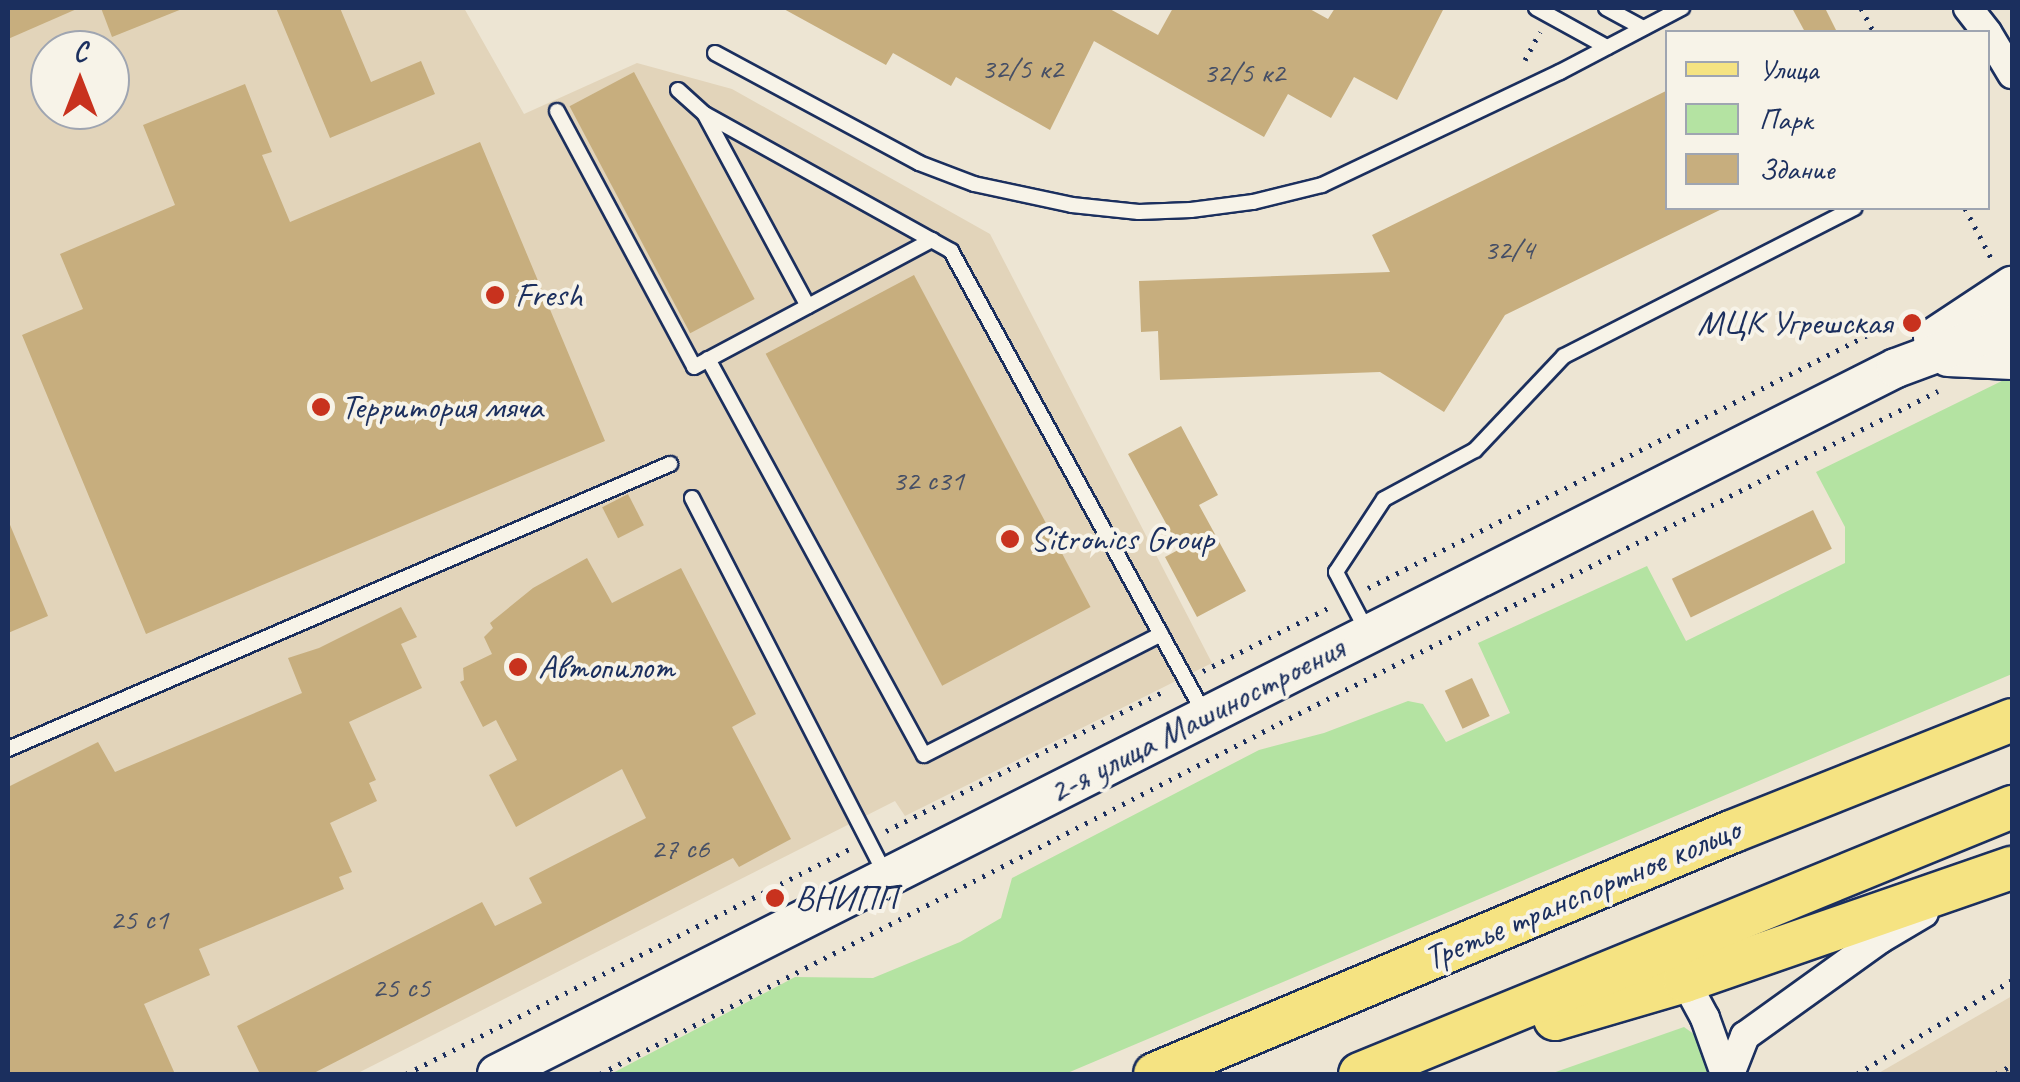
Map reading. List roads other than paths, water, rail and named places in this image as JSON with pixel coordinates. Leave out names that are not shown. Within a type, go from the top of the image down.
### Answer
[{"type":"main road","name":"2-я улица Машиностроения","points":[[1896,368],[2005,277]]},
{"type":"main road","name":"2-я улица Машиностроения","points":[[497,1074],[1896,368],[2012,325]]},
{"type":"main road","points":[[1896,368],[1966,355],[2012,360]]},
{"type":"main road","points":[[1967,738],[2012,712]]},
{"type":"main road","name":"Третье транспортное кольцо","points":[[1155,1074],[1713,840],[2012,720]]},
{"type":"main road","points":[[1364,1074],[2012,807]]},
{"type":"main road","points":[[1364,1074],[1685,980],[1998,873]]},
{"type":"street","points":[[1968,8],[1985,30]]},
{"type":"street","points":[[1990,38],[2012,74]]},
{"type":"street","points":[[1728,1074],[1745,1036],[1880,939],[1998,873]]},
{"type":"street","points":[[1685,980],[1706,1018],[1728,1074]]},
{"type":"lane","points":[[1536,8],[1607,47]]},
{"type":"lane","points":[[1606,8],[1643,28]]},
{"type":"lane","points":[[715,53],[918,163],[1017,196],[1139,212],[1254,202],[1322,186],[1682,8]]},
{"type":"lane","points":[[678,90],[705,114],[951,251],[1206,716]]},
{"type":"lane","points":[[557,111],[694,367],[932,240]]},
{"type":"lane","points":[[705,114],[808,306]]},
{"type":"lane","points":[[1368,633],[1336,572],[1384,499],[1475,450],[1564,356],[1850,210]]},
{"type":"lane","points":[[708,359],[924,755],[1161,634]]},
{"type":"lane","points":[[8,749],[670,464]]},
{"type":"lane","points":[[692,498],[887,877]]},
{"type":"place","name":"Fresh","points":[[495,295]]},
{"type":"place","name":"МЦК Угрешская","points":[[1912,323]]},
{"type":"place","name":"Территория мяча","points":[[321,407]]},
{"type":"place","name":"Sitronics Group","points":[[1010,539]]},
{"type":"place","name":"Автопилот","points":[[518,667]]},
{"type":"place","name":"ВНИПП","points":[[775,898]]}]
